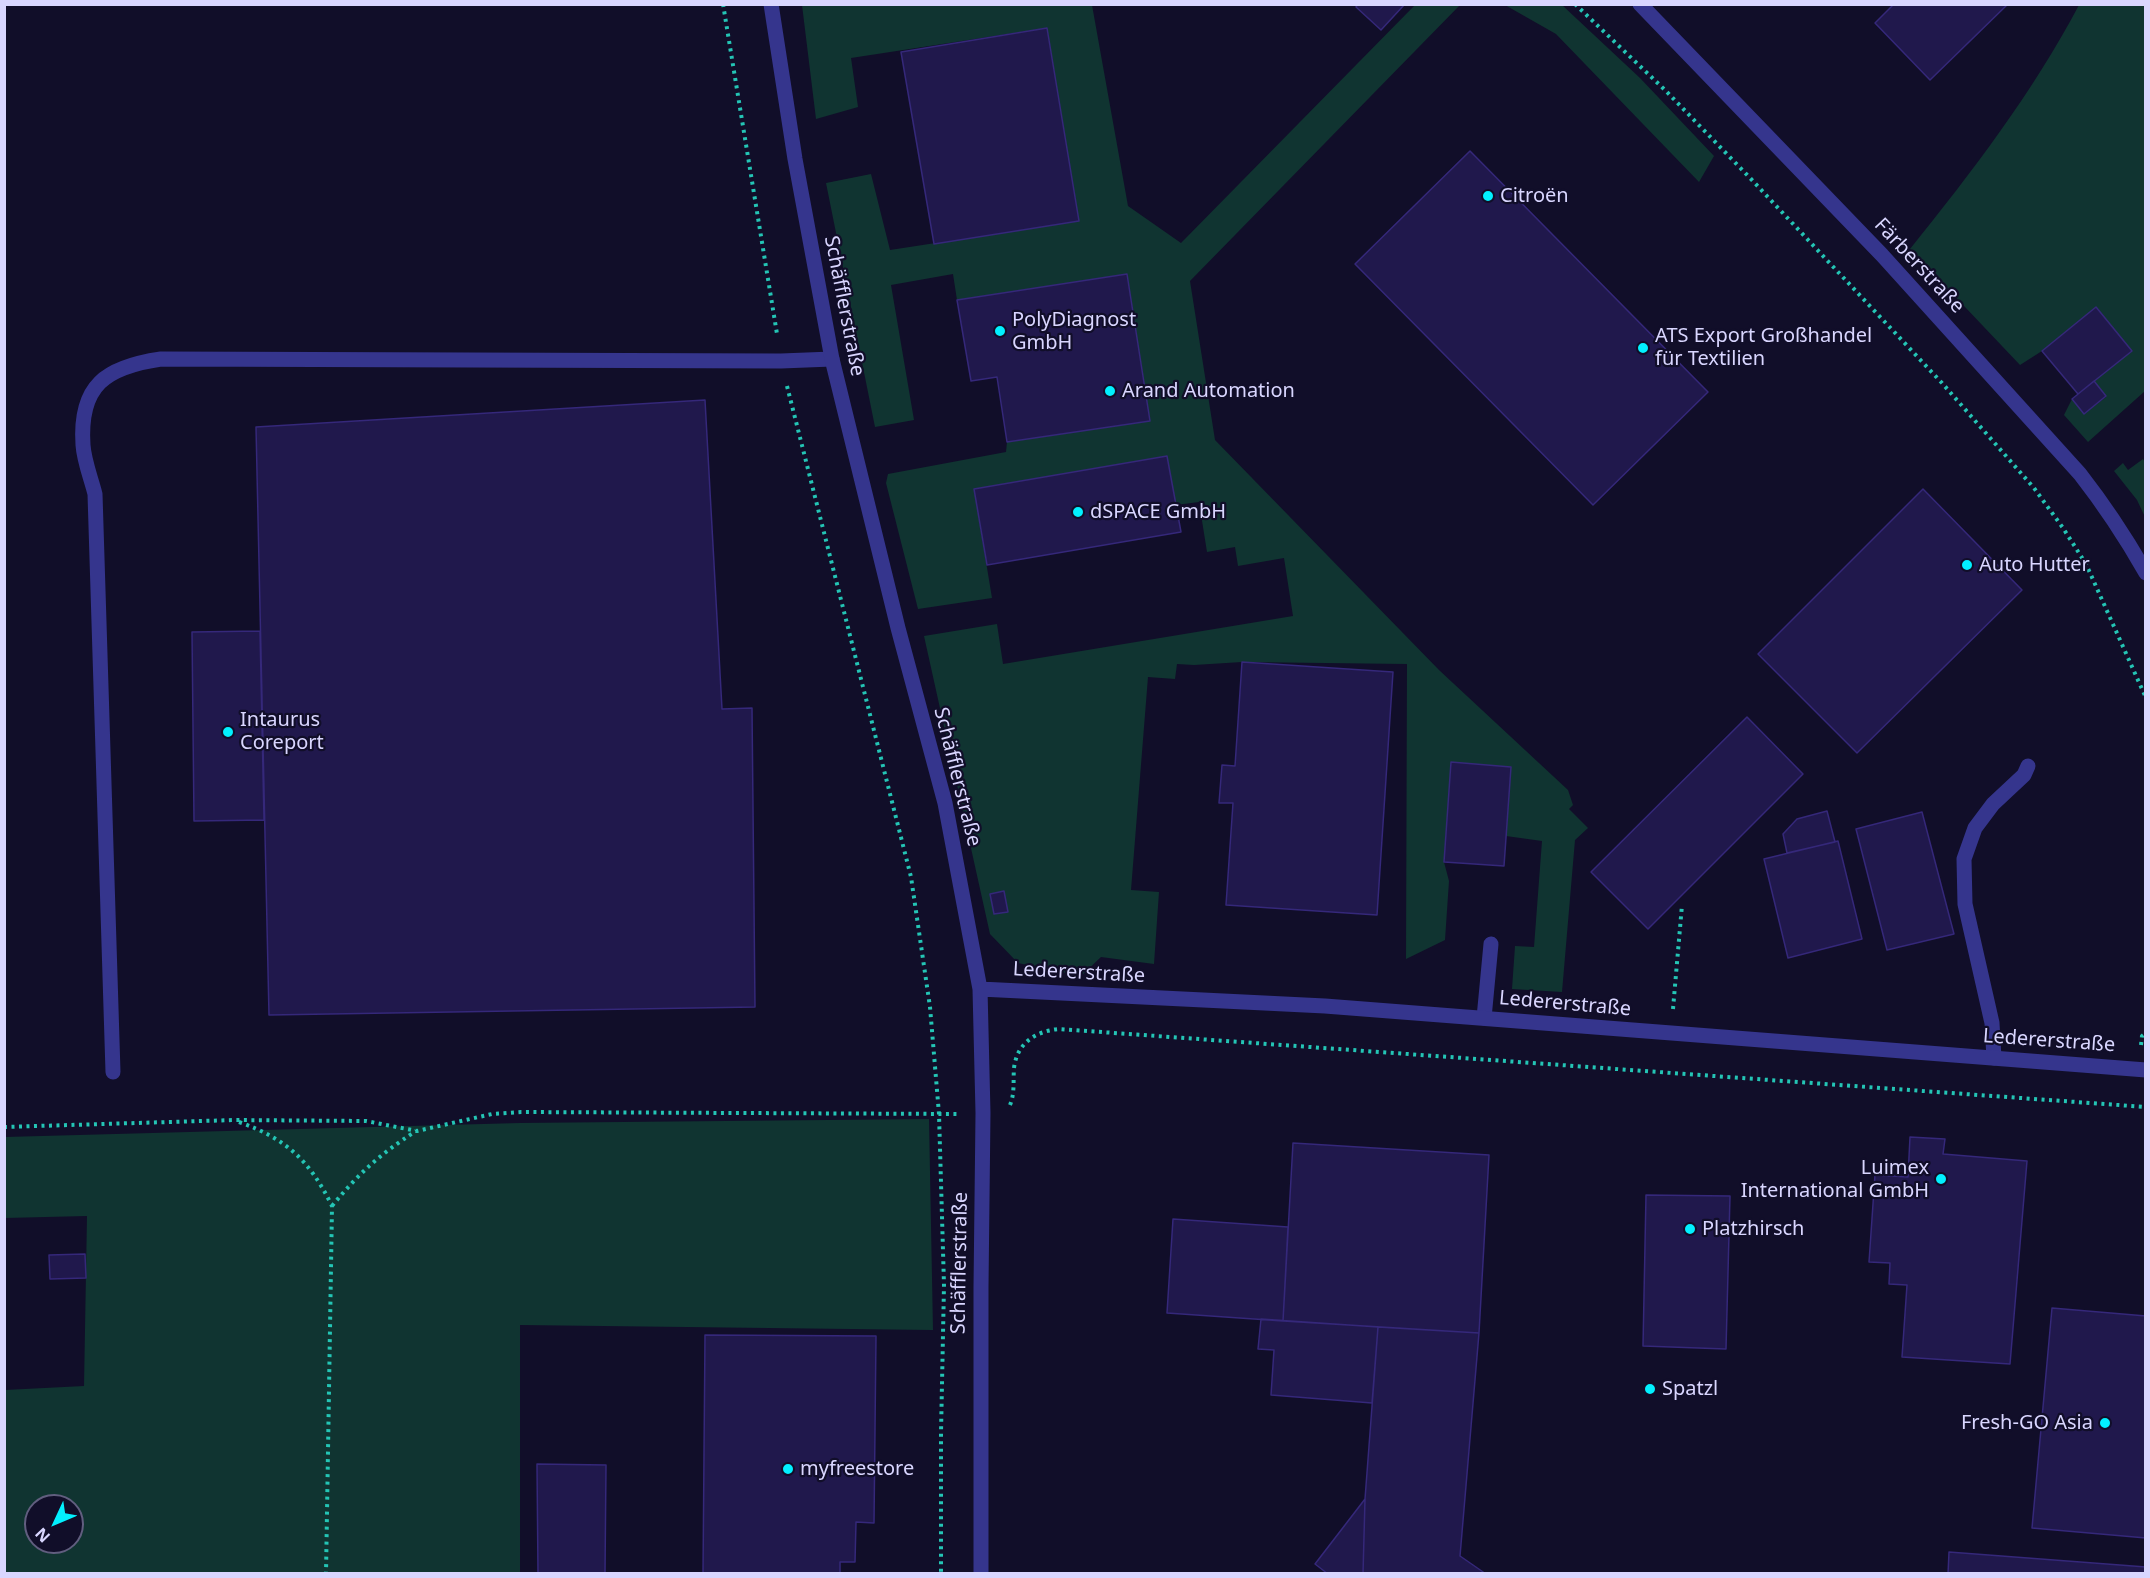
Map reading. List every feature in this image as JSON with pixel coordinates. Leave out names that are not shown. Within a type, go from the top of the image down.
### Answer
[{"type":"street","name":"Schäfflerstraße","points":[[771,4],[795,159],[832,359],[897,628],[945,803],[980,989],[983,1113],[981,1574]]},
{"type":"street","name":"Färberstraße","points":[[1640,4],[1882,255],[2080,474],[2123,533],[2145,573]]},
{"type":"street","points":[[113,1072],[95,494],[83,446],[86,402],[98,382],[115,371],[139,362],[161,359],[781,361],[832,359]]},
{"type":"street","points":[[1994,1058],[1992,1023],[1965,904],[1964,859],[1975,828],[1993,804],[2024,775],[2028,766]]},
{"type":"street","points":[[1484,1018],[1491,944]]},
{"type":"street","name":"Ledererstraße","points":[[980,989],[1325,1006],[2145,1070]]},
{"type":"path","points":[[723,4],[781,361],[911,877],[930,1007],[939,1114],[944,1285],[940,1433],[941,1574]]},
{"type":"path","points":[[1575,4],[1666,91],[1759,187],[1934,375],[2034,488],[2086,564],[2145,698]]},
{"type":"path","points":[[1671,1033],[1682,905]]},
{"type":"path","points":[[1008,1109],[1013,1096],[1014,1066],[1020,1051],[1037,1033],[1059,1029],[2145,1107]]},
{"type":"path","points":[[332,1206],[367,1167],[384,1152],[417,1131],[492,1114],[521,1112],[939,1114]]},
{"type":"path","points":[[4,1127],[235,1120],[366,1121],[417,1131]]},
{"type":"path","points":[[235,1120],[265,1131],[286,1144],[321,1183],[332,1206],[326,1574]]},
{"type":"green space","points":[[802,5],[1092,5],[1128,206],[1181,243],[1415,5],[1460,5],[1190,281],[1215,440],[1439,670],[1568,790],[1573,805],[1569,809],[1588,828],[1575,840],[1562,992],[1512,989],[1515,946],[1534,947],[1542,841],[1506,836],[1511,767],[1451,763],[1444,862],[1449,881],[1445,940],[1406,959],[1407,664],[1242,662],[1177,664],[1175,679],[1148,677],[1131,890],[1159,892],[1154,964],[1101,957],[1081,976],[1018,963],[990,934],[924,636],[997,624],[1003,664],[1293,616],[1284,558],[1238,566],[1235,547],[1207,552],[1199,502],[1176,505],[1167,456],[974,489],[992,598],[918,609],[886,483],[888,474],[1006,452],[1007,442],[1150,421],[1127,274],[957,300],[953,274],[891,285],[914,420],[875,427],[826,183],[871,174],[890,250],[1079,221],[1047,28],[851,58],[858,107],[816,119]]},
{"type":"green space","points":[[1505,5],[1562,5],[1640,78],[1714,156],[1699,182],[1556,34]]},
{"type":"green space","points":[[2079,5],[2145,5],[2145,391],[2088,442],[2064,415],[2072,399],[2084,414],[2106,397],[2094,381],[2132,351],[2097,308],[2042,351],[2020,365],[1910,249],[1956,191],[2022,100]]},
{"type":"green space","points":[[2143,459],[2146,464],[2145,517],[2137,500],[2114,471],[2123,463],[2128,470]]},
{"type":"green space","points":[[929,1119],[933,1330],[520,1325],[520,1573],[5,1573],[5,1390],[84,1386],[87,1216],[5,1218],[5,1137],[520,1123]]},
{"type":"building","points":[[1358,4],[1405,4],[1381,30],[1356,7]]},
{"type":"building","points":[[1894,4],[2008,4],[1930,80],[1875,23]]},
{"type":"building","points":[[1047,28],[1079,221],[934,244],[901,52]]},
{"type":"building","points":[[1470,151],[1708,392],[1593,505],[1355,264]]},
{"type":"building","points":[[1127,274],[1150,421],[1007,442],[997,377],[971,381],[957,300]]},
{"type":"building","points":[[2096,307],[2132,351],[2078,394],[2042,351]]},
{"type":"building","points":[[2094,381],[2106,396],[2084,414],[2072,399]]},
{"type":"building","points":[[705,400],[722,709],[752,708],[755,1007],[269,1015],[256,427]]},
{"type":"building","points":[[1167,456],[1181,532],[987,565],[974,489]]},
{"type":"building","points":[[1923,489],[2022,590],[1857,753],[1758,654]]},
{"type":"building","points":[[260,631],[264,820],[194,821],[192,632]]},
{"type":"building","points":[[1242,662],[1393,672],[1377,915],[1226,905],[1233,803],[1219,803],[1222,765],[1235,766]]},
{"type":"building","points":[[1747,717],[1803,774],[1648,929],[1591,872]]},
{"type":"building","points":[[1451,762],[1511,767],[1504,866],[1444,862]]},
{"type":"building","points":[[1827,811],[1835,842],[1787,853],[1783,834],[1797,819]]},
{"type":"building","points":[[1922,812],[1954,934],[1887,950],[1856,829]]},
{"type":"building","points":[[1838,841],[1862,939],[1788,958],[1764,859]]},
{"type":"building","points":[[1004,891],[1008,912],[994,914],[990,894]]},
{"type":"building","points":[[1910,1137],[1945,1139],[1943,1154],[2027,1161],[2010,1364],[1902,1357],[1907,1285],[1889,1284],[1890,1263],[1869,1262],[1875,1175],[1908,1177]]},
{"type":"building","points":[[1293,1143],[1489,1155],[1479,1333],[1283,1321]]},
{"type":"building","points":[[1646,1195],[1730,1196],[1726,1349],[1643,1346]]},
{"type":"building","points":[[1173,1219],[1288,1227],[1283,1321],[1167,1313]]},
{"type":"building","points":[[85,1254],[86,1278],[50,1279],[49,1255]]},
{"type":"building","points":[[2052,1308],[2146,1316],[2146,1538],[2032,1528]]},
{"type":"building","points":[[1261,1319],[1378,1327],[1372,1403],[1271,1395],[1274,1350],[1258,1349]]},
{"type":"building","points":[[1378,1327],[1479,1333],[1460,1556],[1486,1574],[1363,1574],[1365,1499]]},
{"type":"building","points":[[705,1335],[876,1336],[874,1523],[856,1522],[855,1562],[840,1562],[840,1574],[703,1574]]},
{"type":"building","points":[[537,1464],[606,1465],[605,1574],[538,1574]]},
{"type":"building","points":[[1365,1499],[1363,1574],[1328,1574],[1315,1564]]},
{"type":"building","points":[[1949,1552],[2146,1567],[2146,1574],[1948,1574]]},
{"type":"place","name":"Citroën","points":[[1488,196]]},
{"type":"place","name":"PolyDiagnost GmbH","points":[[1000,331]]},
{"type":"place","name":"ATS Export Großhandel für Textilien","points":[[1643,348]]},
{"type":"place","name":"Arand Automation","points":[[1110,391]]},
{"type":"place","name":"dSPACE GmbH","points":[[1078,512]]},
{"type":"place","name":"Auto Hutter","points":[[1967,565]]},
{"type":"place","name":"Intaurus Coreport","points":[[228,732]]},
{"type":"place","name":"Luimex International GmbH","points":[[1941,1179]]},
{"type":"place","name":"Platzhirsch","points":[[1690,1229]]},
{"type":"place","name":"Spatzl","points":[[1650,1389]]},
{"type":"place","name":"Fresh-GO Asia","points":[[2105,1423]]},
{"type":"place","name":"myfreestore","points":[[788,1469]]}]
